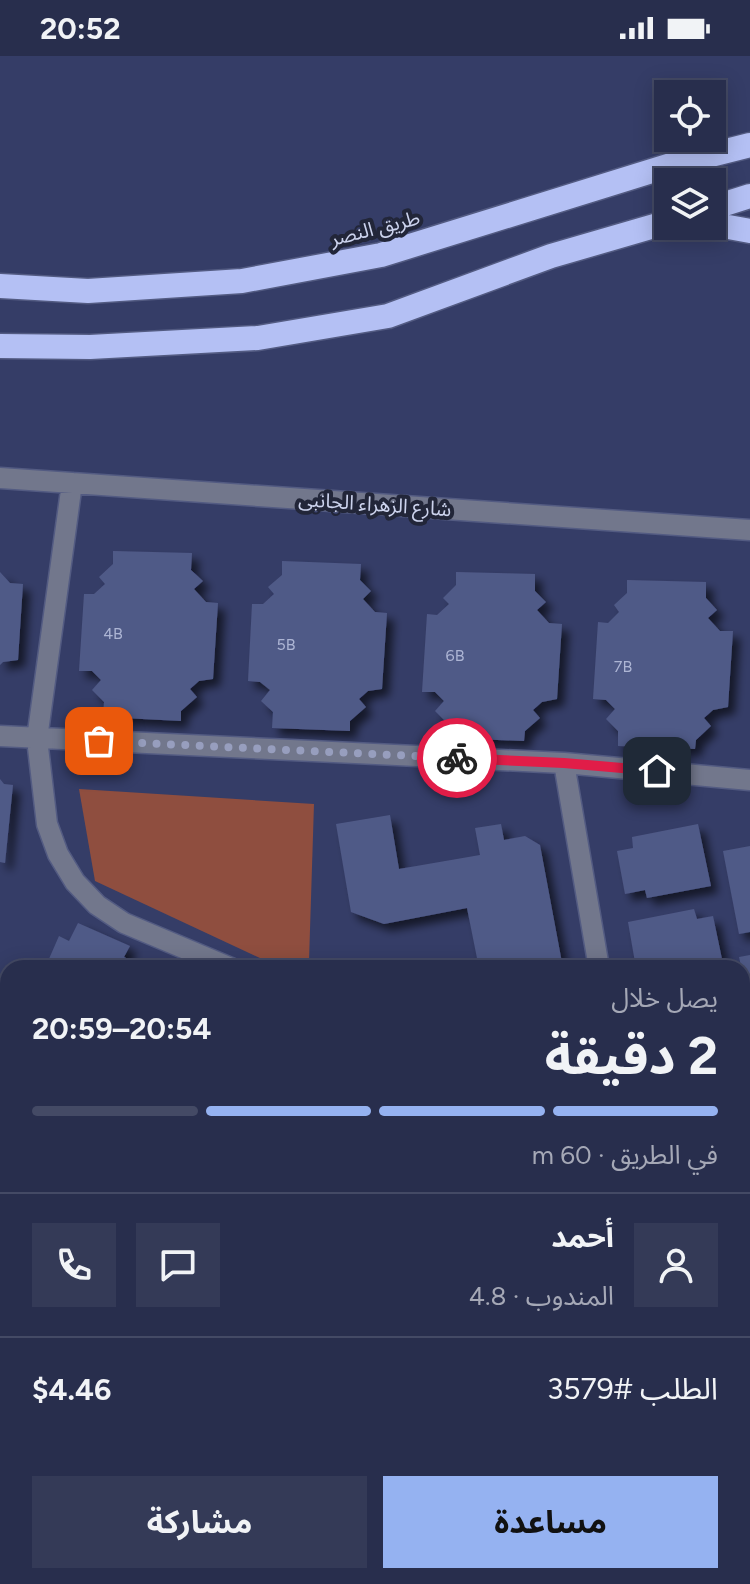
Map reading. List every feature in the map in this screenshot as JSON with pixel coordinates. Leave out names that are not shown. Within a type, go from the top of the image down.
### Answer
[{"type":"highway","name":"طريق النصر","points":[[0,286],[88,291],[242,281],[381,255],[671,165],[750,145]]},
{"type":"highway","points":[[726,204],[750,196]]},
{"type":"highway","points":[[0,346],[90,347],[258,338],[388,316],[551,256],[654,226]]},
{"type":"highway","points":[[726,227],[750,231]]},
{"type":"street","name":"شارع الزهراء الجانبى","points":[[0,478],[750,530]]},
{"type":"street","points":[[72,483],[37,739],[47,824],[58,854],[75,882],[97,905],[124,923],[212,960]]},
{"type":"street","points":[[0,736],[564,763],[750,780]]},
{"type":"street","points":[[564,763],[598,960]]},
{"type":"shaded area","points":[[79,789],[314,804],[309,960],[262,959],[95,881]]},
{"type":"building","points":[[113,551],[192,553],[191,570],[203,581],[194,589],[206,602],[218,603],[213,679],[199,681],[190,689],[197,697],[181,711],[181,721],[103,717],[104,702],[92,690],[101,680],[92,671],[79,671],[84,594],[94,594],[105,584],[99,577],[113,564]]},
{"type":"building","points":[[282,561],[361,564],[360,580],[371,591],[363,599],[375,612],[387,613],[382,689],[368,691],[359,699],[366,707],[350,721],[350,731],[272,728],[273,712],[261,701],[270,690],[260,682],[248,681],[252,604],[263,604],[274,594],[268,587],[282,575]]},
{"type":"building","points":[[0,572],[10,583],[23,584],[18,660],[0,665]]},
{"type":"building","points":[[456,572],[535,574],[535,591],[546,602],[537,610],[549,623],[562,624],[557,699],[542,702],[533,710],[540,718],[525,731],[524,741],[447,738],[447,723],[435,711],[444,701],[435,692],[422,692],[427,614],[437,615],[449,604],[443,598],[456,585]]},
{"type":"building","points":[[627,580],[706,582],[706,598],[717,610],[708,618],[720,631],[733,631],[728,707],[713,710],[704,718],[711,726],[696,740],[695,749],[618,746],[618,731],[606,719],[615,709],[606,700],[593,699],[598,622],[608,623],[619,612],[614,605],[627,593]]},
{"type":"building","points":[[0,779],[4,784],[13,785],[5,863],[0,862]]},
{"type":"building","points":[[390,815],[399,869],[480,855],[475,828],[501,824],[504,840],[525,836],[540,845],[562,960],[477,960],[467,908],[384,924],[351,912],[336,824]]},
{"type":"building","points":[[698,824],[711,886],[647,898],[645,890],[625,894],[617,851],[633,848],[632,837]]},
{"type":"building","points":[[750,846],[750,932],[739,934],[723,851]]},
{"type":"building","points":[[694,909],[697,919],[713,916],[722,959],[635,960],[628,922]]},
{"type":"building","points":[[78,923],[130,946],[124,957],[130,960],[48,960],[59,936],[69,941]]},
{"type":"building","points":[[750,955],[750,960],[740,960],[739,957]]},
{"type":"way so far","points":[[99,741],[457,758]]},
{"type":"route","points":[[457,758],[657,771]]}]
